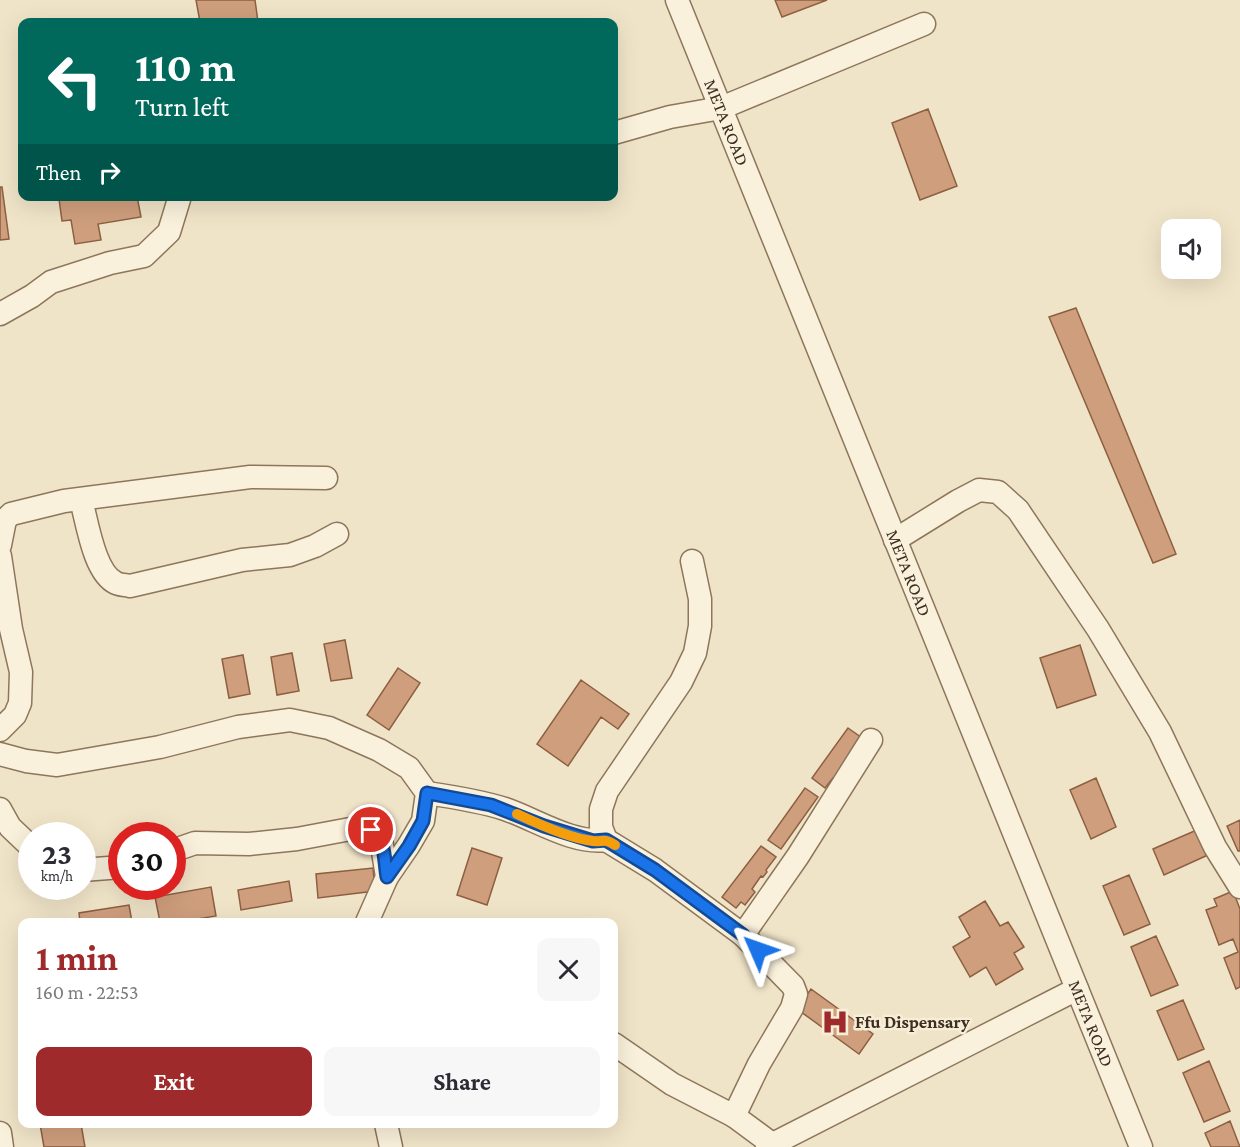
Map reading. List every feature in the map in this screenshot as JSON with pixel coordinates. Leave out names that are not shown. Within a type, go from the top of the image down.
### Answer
[{"type":"street","name":"META ROAD","points":[[677,0],[1141,1147]]},
{"type":"street","points":[[618,133],[670,117],[721,108],[924,24]]},
{"type":"street","points":[[0,314],[51,282],[85,270],[144,256],[169,232],[178,201]]},
{"type":"street","points":[[0,545],[6,520],[11,514],[64,501],[250,477],[326,478]]},
{"type":"street","points":[[895,540],[979,490],[998,492],[1018,510],[1098,629],[1160,732],[1215,847],[1237,878]]},
{"type":"street","points":[[81,500],[94,552],[106,576],[116,584],[130,586],[242,560],[290,555],[315,546],[337,534]]},
{"type":"street","points":[[0,556],[11,629],[21,672],[20,703],[15,715],[0,730]]},
{"type":"street","points":[[606,840],[602,827],[601,809],[607,791],[681,682],[695,654],[700,626],[700,599],[692,561]]},
{"type":"street","points":[[0,754],[26,761],[57,765],[160,747],[238,727],[290,720],[330,729],[379,750],[408,768],[427,793],[475,801],[593,841],[606,840],[655,870],[743,935],[793,986],[796,994],[792,1008],[759,1064],[734,1116]]},
{"type":"street","points":[[743,935],[798,856],[871,740]]},
{"type":"street","points":[[369,918],[387,877],[423,821],[427,793]]},
{"type":"street","points":[[0,809],[10,827],[18,835]]},
{"type":"street","points":[[186,846],[195,843],[249,844],[297,839],[361,827],[377,833],[381,839],[387,877]]},
{"type":"street","points":[[618,1047],[672,1084],[734,1116],[770,1146],[1077,989]]},
{"type":"street","points":[[387,1128],[391,1147]]},
{"type":"street","points":[[0,1133],[2,1147]]},
{"type":"building","points":[[196,0],[255,0],[257,18],[199,18]]},
{"type":"building","points":[[775,0],[827,0],[782,17]]},
{"type":"building","points":[[928,109],[957,186],[920,200],[892,123]]},
{"type":"building","points":[[0,187],[2,187],[9,239],[0,240]]},
{"type":"building","points":[[59,201],[138,201],[141,217],[98,224],[101,240],[75,244],[71,220],[62,221]]},
{"type":"building","points":[[1076,308],[1176,554],[1153,563],[1049,317]]},
{"type":"building","points":[[345,640],[352,678],[331,681],[324,644]]},
{"type":"building","points":[[1080,645],[1096,695],[1057,708],[1040,658]]},
{"type":"building","points":[[292,653],[299,691],[277,695],[271,657]]},
{"type":"building","points":[[243,655],[250,694],[229,698],[222,659]]},
{"type":"building","points":[[398,668],[420,683],[389,730],[367,715]]},
{"type":"building","points":[[581,680],[629,714],[618,729],[601,717],[568,766],[537,744]]},
{"type":"building","points":[[848,728],[862,738],[836,779],[833,778],[825,788],[812,778]]},
{"type":"building","points":[[1096,778],[1116,827],[1091,839],[1070,790]]},
{"type":"building","points":[[805,788],[818,797],[781,849],[768,840]]},
{"type":"building","points":[[1240,820],[1240,851],[1238,851],[1227,826]]},
{"type":"building","points":[[1199,829],[1210,854],[1164,875],[1153,849]]},
{"type":"building","points":[[761,846],[776,857],[752,889],[755,892],[745,905],[741,902],[736,908],[722,897]]},
{"type":"building","points":[[472,848],[502,858],[487,905],[457,895]]},
{"type":"building","points":[[373,868],[375,891],[318,898],[316,874]]},
{"type":"building","points":[[1129,875],[1150,924],[1124,935],[1103,886]]},
{"type":"building","points":[[289,881],[292,901],[241,910],[238,890]]},
{"type":"building","points":[[211,887],[216,916],[159,918],[156,900],[186,900],[186,891]]},
{"type":"building","points":[[1233,891],[1240,909],[1240,987],[1236,989],[1224,958],[1238,952],[1233,939],[1219,945],[1206,910],[1217,906],[1214,899]]},
{"type":"building","points":[[985,901],[1000,926],[1008,922],[1024,947],[1014,953],[1023,969],[996,985],[986,967],[970,977],[953,947],[970,937],[959,917]]},
{"type":"building","points":[[129,905],[131,918],[80,918],[79,913]]},
{"type":"building","points":[[1156,936],[1178,985],[1151,996],[1131,947]]},
{"type":"building","name":"Ffu Dispensary","points":[[811,989],[873,1034],[859,1054],[797,1009]]},
{"type":"building","points":[[1183,1000],[1204,1049],[1178,1060],[1157,1011]]},
{"type":"building","points":[[1209,1061],[1230,1111],[1204,1122],[1183,1073]]},
{"type":"building","points":[[1230,1121],[1240,1147],[1211,1147],[1205,1133]]},
{"type":"building","points":[[41,1128],[82,1128],[85,1147],[44,1147]]},
{"type":"slow traffic","points":[[517,814],[571,835],[593,841],[606,840],[615,845]]},
{"type":"place","name":"Ffu Dispensary","points":[[835,1022]]},
{"type":"route","points":[[371,830],[381,839],[387,877],[423,821],[427,793],[491,805],[544,826],[593,841],[606,840],[655,870],[743,935],[758,950]]}]
